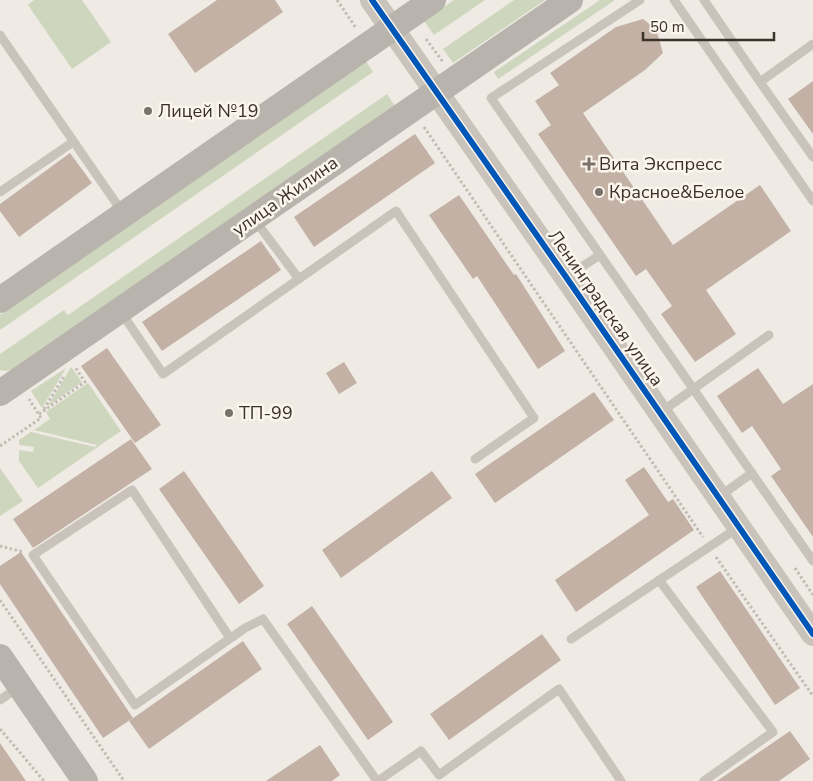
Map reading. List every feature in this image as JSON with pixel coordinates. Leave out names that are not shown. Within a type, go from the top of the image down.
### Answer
[{"type":"main road","points":[[0,300],[433,0]]},
{"type":"main road","name":"улица Жилина","points":[[0,393],[570,0]]},
{"type":"main road","points":[[0,657],[10,693],[84,781]]},
{"type":"street","name":"Ленинградская улица","points":[[372,0],[813,634]]},
{"type":"lane","points":[[640,0],[491,98],[813,561]]},
{"type":"lane","points":[[674,0],[813,201]]},
{"type":"lane","points":[[704,0],[813,157]]},
{"type":"lane","points":[[0,36],[124,214]]},
{"type":"lane","points":[[760,82],[813,44]]},
{"type":"lane","points":[[0,192],[74,142]]},
{"type":"lane","points":[[120,310],[163,374],[396,211],[534,418],[475,459]]},
{"type":"lane","points":[[253,218],[299,279]]},
{"type":"lane","points":[[566,277],[600,255]]},
{"type":"lane","points":[[660,413],[769,335]]},
{"type":"lane","points":[[719,497],[752,473]]},
{"type":"lane","points":[[230,638],[132,490],[33,555],[135,705],[230,638],[244,628],[263,619],[378,781],[421,751],[439,775],[559,689],[621,781]]},
{"type":"lane","points":[[571,640],[739,526]]},
{"type":"lane","points":[[659,580],[773,732],[704,781]]},
{"type":"path","points":[[337,0],[368,45]]},
{"type":"path","points":[[412,108],[813,696]]},
{"type":"path","points":[[67,371],[40,413],[85,382],[72,362]]},
{"type":"path","points":[[0,546],[33,555]]},
{"type":"path","points":[[0,600],[124,781]]},
{"type":"path","points":[[0,729],[44,781]]},
{"type":"green space","points":[[34,0],[82,0],[111,42],[72,69],[28,5]]},
{"type":"green space","points":[[454,0],[485,0],[434,35],[424,21]]},
{"type":"green space","points":[[514,0],[545,0],[453,63],[443,49]]},
{"type":"green space","points":[[600,0],[615,0],[498,79],[494,72]]},
{"type":"green space","points":[[366,61],[373,72],[0,330],[0,315]]},
{"type":"green space","points":[[387,94],[395,106],[16,369],[0,370],[0,354],[64,310],[68,315]]},
{"type":"green space","points":[[71,367],[82,382],[48,406]]},
{"type":"green space","points":[[66,368],[42,408],[31,391]]},
{"type":"green space","points":[[88,383],[121,431],[38,488],[19,461],[19,450],[33,452],[34,447],[19,445],[19,440],[31,432],[95,447],[97,445],[34,430],[50,419],[46,412]]},
{"type":"green space","points":[[0,468],[23,501],[0,516]]},
{"type":"building","points":[[217,0],[275,0],[283,12],[195,73],[168,34]]},
{"type":"building","points":[[643,19],[656,29],[663,53],[645,70],[583,113],[673,245],[760,185],[791,231],[706,290],[736,334],[695,362],[661,314],[672,306],[646,269],[636,276],[538,134],[551,125],[535,101],[559,85],[550,73],[616,27]]},
{"type":"building","points":[[813,81],[813,134],[788,99]]},
{"type":"building","points":[[415,134],[435,163],[314,247],[294,217]]},
{"type":"building","points":[[70,153],[92,183],[19,237],[0,211],[0,204]]},
{"type":"building","points":[[459,195],[514,275],[516,274],[565,351],[538,369],[477,276],[473,279],[429,215]]},
{"type":"building","points":[[261,241],[281,270],[162,351],[142,322]]},
{"type":"building","points":[[107,348],[161,425],[135,443],[81,366]]},
{"type":"building","points":[[344,362],[357,383],[339,394],[326,373]]},
{"type":"building","points":[[758,368],[783,404],[813,384],[813,537],[771,476],[781,469],[752,426],[742,433],[717,396]]},
{"type":"building","points":[[594,392],[614,420],[495,503],[475,474]]},
{"type":"building","points":[[131,439],[152,469],[33,548],[13,519]]},
{"type":"building","points":[[644,467],[668,502],[673,499],[694,530],[576,612],[555,580],[649,515],[625,480]]},
{"type":"building","points":[[184,471],[264,586],[239,604],[159,489]]},
{"type":"building","points":[[432,471],[452,498],[341,578],[322,550]]},
{"type":"building","points":[[21,552],[133,718],[103,738],[0,584],[0,566]]},
{"type":"building","points":[[720,571],[800,688],[775,705],[696,587]]},
{"type":"building","points":[[312,606],[393,722],[368,740],[287,624]]},
{"type":"building","points":[[542,634],[561,660],[449,740],[430,714]]},
{"type":"building","points":[[243,641],[262,669],[149,749],[129,721]]},
{"type":"building","points":[[790,731],[810,759],[779,781],[717,781]]},
{"type":"building","points":[[0,743],[26,781],[0,781]]},
{"type":"building","points":[[320,745],[340,775],[332,781],[266,781]]},
{"type":"cycle path","points":[[372,0],[813,634]]},
{"type":"place","name":"Лицей №19","points":[[148,111]]},
{"type":"place","name":"Вита Экспресс","points":[[589,164]]},
{"type":"place","name":"Красное&Белое","points":[[599,192]]},
{"type":"place","name":"ТП-99","points":[[229,413]]}]
